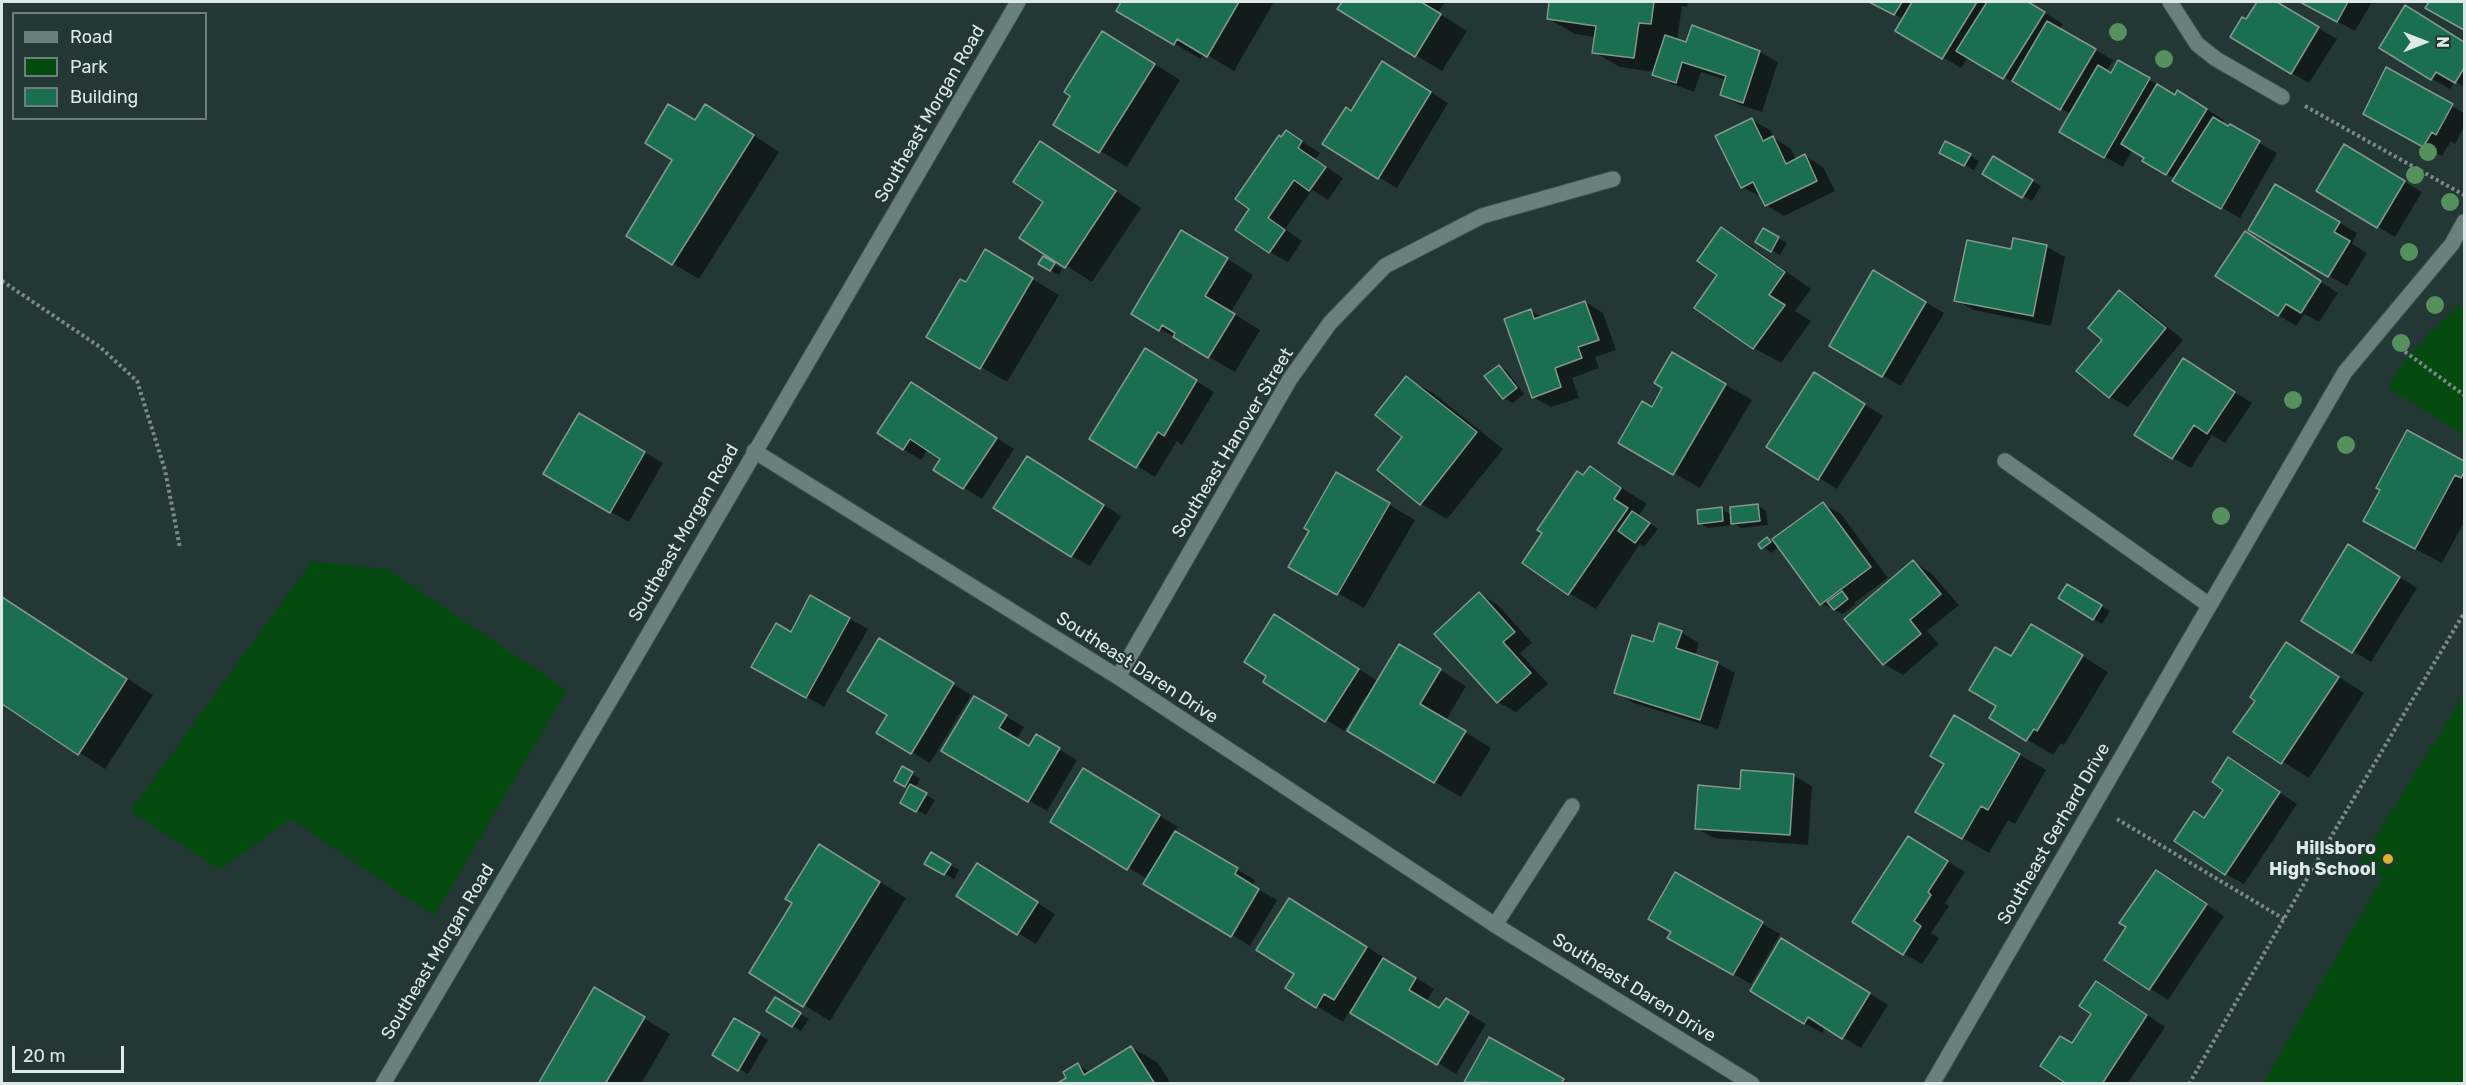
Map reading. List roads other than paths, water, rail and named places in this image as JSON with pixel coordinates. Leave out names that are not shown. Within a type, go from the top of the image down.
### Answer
[{"type":"street","name":"Southeast Morgan Road","points":[[383,1083],[619,685],[1018,2]]},
{"type":"street","points":[[2170,2],[2197,44],[2216,59],[2282,98]]},
{"type":"street","name":"Southeast Hanover Street","points":[[1118,677],[1290,379],[1330,322],[1385,266],[1482,216],[1612,179]]},
{"type":"street","name":"Southeast Gerhard Drive","points":[[1932,1083],[2345,372],[2452,244],[2464,222]]},
{"type":"street","name":"Southeast Daren Drive","points":[[754,451],[1118,677],[1495,925],[1752,1083]]},
{"type":"street","points":[[2005,461],[2209,605]]},
{"type":"street","points":[[1495,925],[1572,806]]},
{"type":"place","name":"Hillsboro High School","points":[[2388,859]]}]
